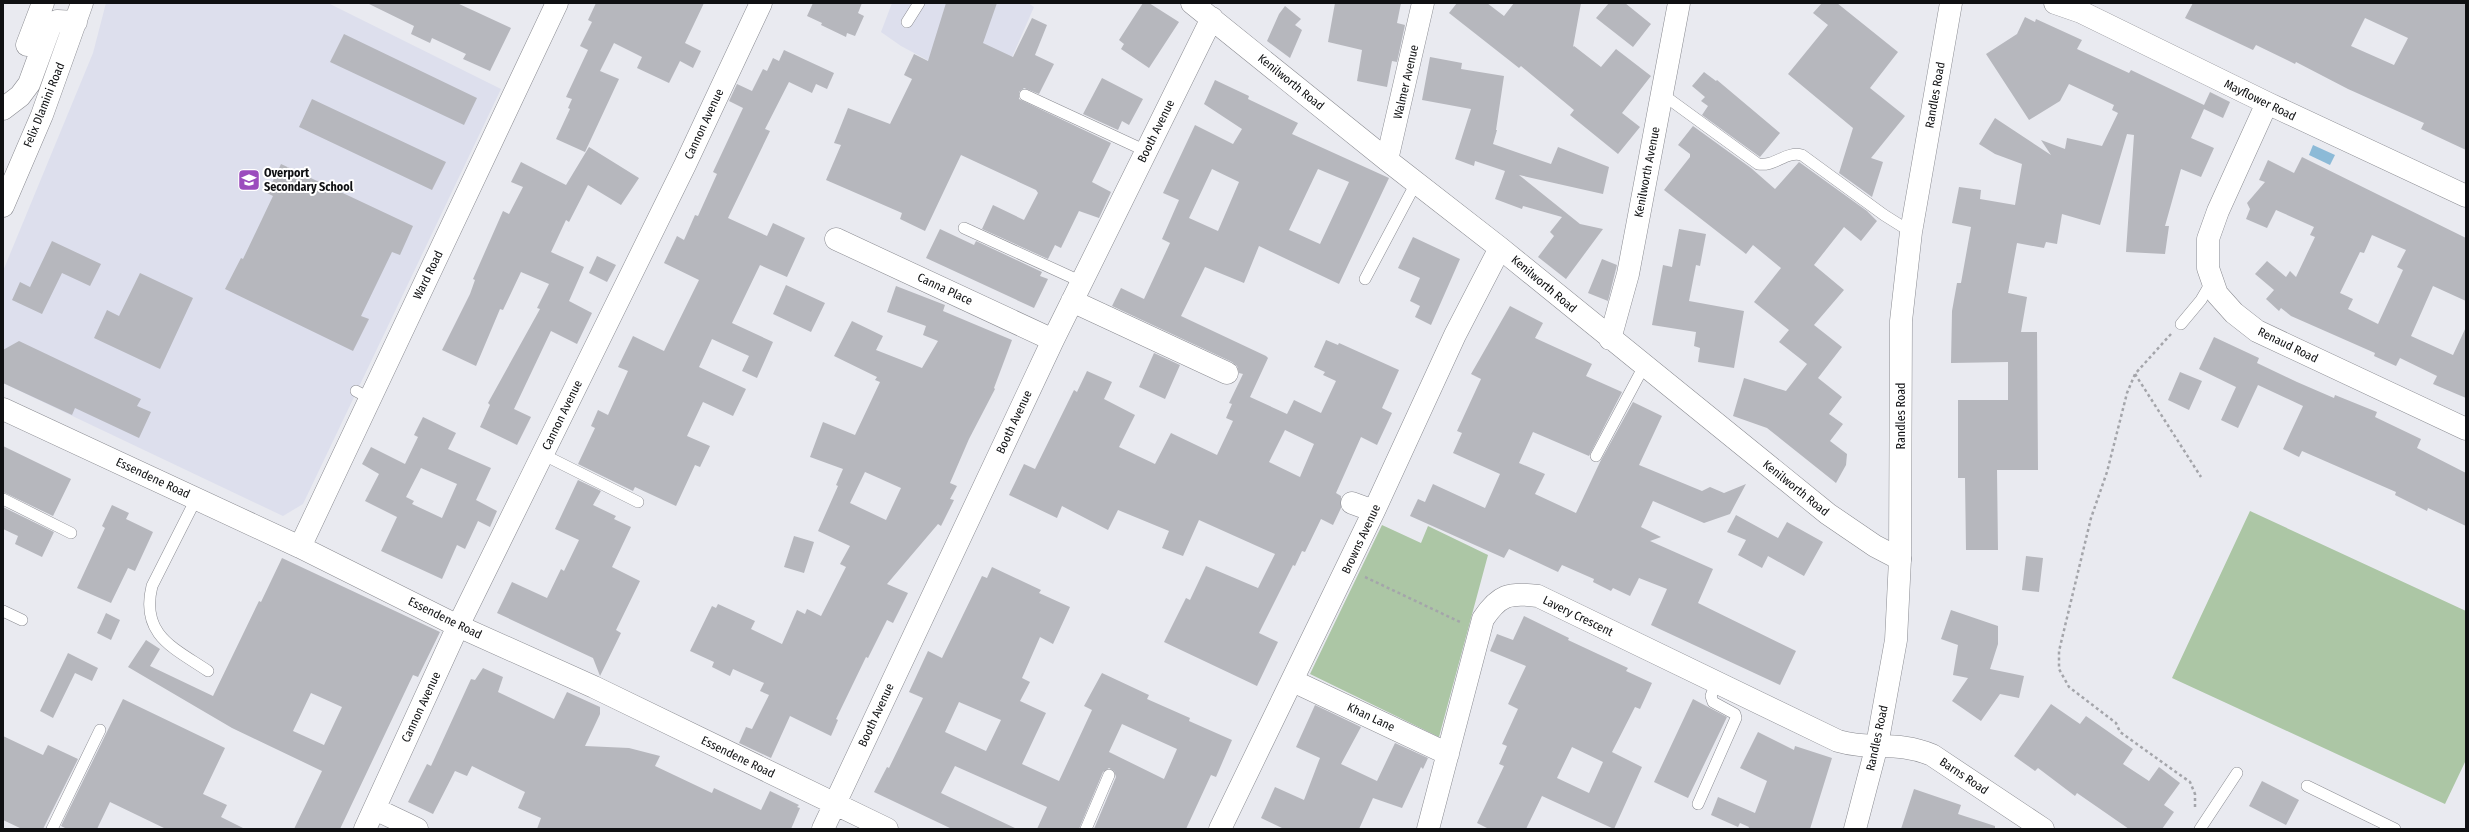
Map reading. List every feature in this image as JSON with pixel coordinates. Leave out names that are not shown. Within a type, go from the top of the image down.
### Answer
[{"type":"street","points":[[3,109],[43,3]]},
{"type":"street","name":"Ward Road","points":[[300,547],[363,394],[557,3]]},
{"type":"street","name":"Cannon Avenue","points":[[365,829],[458,626],[685,165],[761,3]]},
{"type":"street","name":"Kenilworth Road","points":[[1192,3],[1387,160],[1500,248],[1610,339],[1828,514],[1875,546],[1900,559]]},
{"type":"street","name":"Walmer Avenue","points":[[1387,160],[1423,3]]},
{"type":"street","name":"Kenilworth Avenue","points":[[1610,339],[1628,274],[1679,3]]},
{"type":"street","name":"Randles Road","points":[[1855,829],[1877,746],[1896,640],[1900,559],[1901,321],[1911,232],[1951,3]]},
{"type":"street","name":"Mayflower Road","points":[[2055,3],[2081,12],[2267,103],[2466,196]]},
{"type":"street","points":[[3,109],[20,96],[29,84],[51,24],[57,20],[79,12]]},
{"type":"street","name":"Felix Dlamini Road","points":[[3,206],[42,115],[79,12]]},
{"type":"street","name":"Booth Avenue","points":[[823,829],[1053,340],[1212,18]]},
{"type":"street","name":"Renaud Road","points":[[2267,103],[2218,211],[2208,239],[2208,268],[2217,294],[2234,313],[2257,331],[2466,429]]},
{"type":"street","name":"Canna Place","points":[[836,239],[1053,340]]},
{"type":"street","name":"Browns Avenue","points":[[1220,829],[1347,568],[1455,335],[1500,248]]},
{"type":"street","points":[[1072,301],[1227,373]]},
{"type":"street","name":"Essendene Road","points":[[3,409],[300,547],[458,626],[594,687],[887,829]]},
{"type":"street","points":[[1352,503],[1374,511]]},
{"type":"street","name":"Lavery Crescent","points":[[1428,829],[1483,619],[1494,603],[1506,596],[1522,593],[1538,596],[1716,684],[1838,741],[1857,746],[1877,746]]},
{"type":"street","name":"Khan Lane","points":[[1293,681],[1448,754]]},
{"type":"street","name":"Barns Road","points":[[1877,746],[1899,745],[1916,748],[1932,755],[2042,829]]},
{"type":"street","points":[[375,809],[417,829]]},
{"type":"lane","points":[[907,22],[919,3]]},
{"type":"lane","points":[[1662,94],[1758,164],[1771,164],[1788,154],[1802,155],[1884,215],[1911,232]]},
{"type":"lane","points":[[1025,95],[1146,151]]},
{"type":"lane","points":[[1365,279],[1416,183]]},
{"type":"lane","points":[[964,228],[1082,282]]},
{"type":"lane","points":[[2181,324],[2201,300],[2212,280]]},
{"type":"lane","points":[[1596,456],[1644,366]]},
{"type":"lane","points":[[542,454],[638,502]]},
{"type":"lane","points":[[3,499],[71,533]]},
{"type":"lane","points":[[196,499],[152,586],[149,600],[151,619],[162,640],[208,671]]},
{"type":"lane","points":[[3,611],[22,620]]},
{"type":"lane","points":[[1698,804],[1736,718],[1735,714],[1712,702],[1711,696],[1716,684]]},
{"type":"lane","points":[[52,829],[100,730]]},
{"type":"lane","points":[[2200,829],[2237,773]]},
{"type":"lane","points":[[1086,829],[1109,775]]},
{"type":"lane","points":[[2307,786],[2395,829]]},
{"type":"path","points":[[2181,324],[2135,374],[2127,393],[2109,465],[2091,518],[2059,651],[2059,668],[2069,687],[2116,724],[2120,732],[2190,782],[2195,794],[2195,811]]},
{"type":"path","points":[[2135,374],[2201,477]]},
{"type":"path","points":[[1347,568],[1480,633]]},
{"type":"shaded area","name":"Overport Secondary School","points":[[106,3],[328,3],[501,89],[303,504],[283,516],[3,383],[3,271],[93,53]]},
{"type":"shaded area","points":[[892,3],[1028,3],[1034,7],[995,96],[901,46],[881,32]]},
{"type":"green space","points":[[2250,511],[2466,611],[2466,760],[2445,804],[2172,678]]},
{"type":"green space","points":[[1382,525],[1421,543],[1428,526],[1488,555],[1439,737],[1310,674]]},
{"type":"water","points":[[2313,145],[2335,155],[2330,165],[2309,155]]},
{"type":"building","points":[[367,3],[457,3],[511,28],[490,71],[463,59],[466,54],[432,38],[430,43],[411,34],[414,26]]},
{"type":"building","points":[[596,3],[704,3],[685,43],[701,51],[693,68],[680,61],[669,83],[637,68],[642,57],[614,43],[600,71],[619,79],[585,152],[556,139],[570,109],[568,108],[572,99],[566,97],[588,50],[580,46],[592,22],[588,20]]},
{"type":"building","points":[[813,3],[862,3],[858,13],[864,16],[855,36],[847,33],[846,37],[821,25],[822,23],[807,16]]},
{"type":"building","points":[[946,3],[997,3],[983,43],[1013,57],[1032,18],[1047,25],[1035,55],[1054,64],[1039,94],[1024,88],[1019,92],[1019,99],[1111,143],[1092,182],[1111,192],[1099,218],[1079,211],[1061,248],[1055,245],[1048,259],[982,229],[993,205],[1024,220],[1038,193],[1036,190],[961,155],[925,231],[900,219],[902,213],[826,180],[841,145],[834,143],[848,108],[890,124],[912,79],[904,75],[914,54],[928,61]]},
{"type":"building","points":[[1143,3],[1149,3],[1179,22],[1149,68],[1121,49],[1124,44],[1119,40]]},
{"type":"building","points":[[1335,3],[1401,3],[1397,23],[1405,25],[1397,62],[1392,61],[1387,87],[1357,81],[1362,50],[1328,42]]},
{"type":"building","points":[[1457,3],[1487,3],[1504,16],[1514,3],[1581,3],[1573,47],[1574,46],[1601,67],[1616,49],[1651,76],[1622,113],[1640,127],[1618,154],[1570,115],[1574,110],[1521,66],[1519,68],[1449,13]]},
{"type":"building","points":[[1609,3],[1625,3],[1651,24],[1633,47],[1596,18]]},
{"type":"building","points":[[1822,3],[1837,3],[1898,52],[1870,88],[1905,116],[1871,158],[1883,162],[1872,197],[1839,173],[1853,128],[1788,74],[1828,25],[1813,13]]},
{"type":"building","points":[[2193,3],[2466,3],[2466,150],[2421,129],[2424,123],[2348,89],[2296,62],[2295,64],[2256,45],[2253,50],[2185,18]],"holes":[[[2365,18],[2408,38],[2394,65],[2351,46]]]},
{"type":"building","points":[[1285,6],[1301,19],[1295,25],[1302,30],[1290,58],[1267,41],[1279,14]]},
{"type":"building","points":[[2025,17],[2035,22],[2036,19],[2082,40],[2077,49],[2129,73],[2131,70],[2204,105],[2210,92],[2230,102],[2223,118],[2204,109],[2191,138],[2214,148],[2201,177],[2181,169],[2165,226],[2169,226],[2165,254],[2126,252],[2134,135],[2127,134],[2100,225],[2062,214],[2057,244],[2046,242],[2044,248],[2017,243],[2008,293],[2027,297],[2021,332],[2037,332],[2038,470],[1997,470],[1998,550],[1966,550],[1965,478],[1958,478],[1958,400],[2008,400],[2008,362],[1951,363],[1952,311],[1957,283],[1961,283],[1971,227],[1952,223],[1959,187],[1981,190],[1980,199],[2015,205],[2022,164],[1995,154],[1979,144],[1995,118],[2051,155],[2041,140],[2065,149],[2067,138],[2102,146],[2118,113],[2112,110],[2114,105],[2069,84],[2060,101],[2029,120],[1986,54],[2017,34]]},
{"type":"building","points":[[344,34],[477,98],[464,125],[330,62]]},
{"type":"building","points":[[784,50],[834,73],[827,89],[816,84],[812,93],[789,82],[765,129],[770,131],[728,218],[767,236],[773,223],[805,238],[787,277],[760,265],[732,323],[773,342],[757,378],[742,371],[749,356],[712,339],[699,367],[746,389],[733,416],[703,402],[687,436],[710,446],[700,467],[695,465],[676,506],[635,487],[633,491],[578,464],[595,428],[591,426],[598,410],[608,415],[628,371],[618,367],[633,336],[664,351],[699,280],[664,263],[677,236],[684,240],[695,215],[698,216],[717,174],[713,172],[743,108],[729,101],[737,84],[752,91],[763,69],[767,71],[773,58],[779,61]]},
{"type":"building","points":[[1430,57],[1462,63],[1461,69],[1504,76],[1497,130],[1493,144],[1551,164],[1558,147],[1609,167],[1603,194],[1519,175],[1580,224],[1603,229],[1566,279],[1538,257],[1554,236],[1550,232],[1562,217],[1523,206],[1522,209],[1495,199],[1505,171],[1475,161],[1474,166],[1455,159],[1471,109],[1422,100]]},
{"type":"building","points":[[1704,72],[1716,81],[1717,80],[1780,133],[1760,157],[1702,115],[1708,106],[1701,101],[1705,97],[1692,86]]},
{"type":"building","points":[[1102,78],[1143,99],[1129,125],[1122,121],[1118,130],[1083,114]]},
{"type":"building","points":[[1215,80],[1249,96],[1248,99],[1298,123],[1292,134],[1389,178],[1339,284],[1259,246],[1244,283],[1205,267],[1181,316],[1266,356],[1268,358],[1250,397],[1287,414],[1294,400],[1321,413],[1336,381],[1323,375],[1325,372],[1314,367],[1326,340],[1338,345],[1339,343],[1399,370],[1382,408],[1392,413],[1377,445],[1361,437],[1336,493],[1341,496],[1341,508],[1333,525],[1321,519],[1305,552],[1302,551],[1295,566],[1293,565],[1259,633],[1278,642],[1257,686],[1164,642],[1186,598],[1190,600],[1206,566],[1258,588],[1275,554],[1199,520],[1183,556],[1162,548],[1169,531],[1118,510],[1108,530],[1062,506],[1057,518],[1009,495],[1024,464],[1035,469],[1074,390],[1077,392],[1087,371],[1112,382],[1104,399],[1135,415],[1119,447],[1155,464],[1171,433],[1217,455],[1233,421],[1226,418],[1232,404],[1229,403],[1243,374],[1239,373],[1237,366],[1232,362],[1112,306],[1121,288],[1144,299],[1170,243],[1162,239],[1179,200],[1163,193],[1195,125],[1233,144],[1242,129],[1204,104]],"holes":[[[1212,169],[1239,182],[1218,231],[1189,218]],[[1318,169],[1349,182],[1320,244],[1289,230]],[[1285,430],[1314,444],[1300,477],[1269,462]]]},
{"type":"building","points":[[312,99],[446,162],[432,190],[299,127]]},
{"type":"building","points":[[1693,126],[1751,168],[1775,189],[1799,162],[1867,211],[1877,221],[1861,241],[1844,227],[1814,265],[1844,290],[1814,325],[1842,347],[1818,378],[1842,397],[1829,414],[1843,424],[1830,441],[1847,454],[1846,465],[1836,483],[1767,428],[1733,416],[1744,378],[1786,391],[1807,364],[1779,342],[1789,330],[1754,302],[1781,268],[1753,245],[1746,254],[1664,190],[1690,157],[1690,154],[1678,145]]},
{"type":"building","points":[[589,147],[639,178],[621,205],[588,185],[569,222],[566,220],[551,252],[584,267],[569,301],[592,313],[577,344],[551,331],[514,409],[531,417],[517,445],[480,427],[490,405],[488,403],[540,309],[537,308],[549,284],[521,272],[503,310],[500,309],[476,366],[442,350],[470,294],[475,280],[473,279],[503,211],[509,214],[523,187],[511,182],[521,162],[566,185]]},
{"type":"building","points":[[2302,157],[2466,238],[2466,301],[2433,286],[2411,336],[2453,355],[2466,327],[2466,398],[2433,384],[2437,376],[2400,358],[2396,366],[2374,356],[2375,353],[2291,316],[2281,308],[2279,311],[2266,299],[2274,290],[2255,274],[2267,261],[2286,277],[2290,271],[2296,277],[2315,237],[2310,235],[2314,227],[2276,210],[2267,228],[2246,219],[2250,209],[2247,203],[2265,182],[2259,180],[2268,160],[2294,173]],"holes":[[[2372,235],[2406,250],[2397,267],[2403,270],[2378,324],[2348,309],[2353,299],[2340,293],[2360,252],[2364,253]]]},
{"type":"building","points":[[281,164],[413,226],[400,255],[392,252],[361,316],[369,319],[353,351],[225,289],[241,258],[243,259],[273,196],[267,193]]},
{"type":"building","points":[[940,229],[974,245],[976,241],[1042,272],[1040,276],[1048,279],[1034,308],[926,258]]},
{"type":"building","points":[[1679,229],[1706,234],[1700,266],[1696,265],[1689,301],[1744,311],[1734,368],[1698,362],[1700,348],[1694,346],[1696,332],[1652,325],[1663,265],[1672,267]]},
{"type":"building","points":[[1413,237],[1460,259],[1431,325],[1415,317],[1420,306],[1410,301],[1420,278],[1398,268]]},
{"type":"building","points":[[52,241],[101,264],[90,286],[62,273],[42,314],[12,300],[20,282],[30,287]]},
{"type":"building","points":[[597,256],[616,265],[607,282],[589,273]]},
{"type":"building","points":[[1602,259],[1617,265],[1608,301],[1588,293]]},
{"type":"building","points":[[140,273],[193,298],[160,369],[94,338],[107,310],[119,316]]},
{"type":"building","points":[[786,285],[825,303],[811,332],[773,314]]},
{"type":"building","points":[[896,286],[945,305],[943,311],[1012,340],[994,388],[995,389],[969,439],[950,483],[957,486],[950,499],[954,500],[941,526],[938,524],[887,584],[908,593],[893,623],[887,620],[868,658],[866,657],[836,719],[838,720],[831,736],[790,716],[771,758],[739,743],[746,727],[752,729],[769,695],[760,691],[764,683],[733,669],[730,676],[712,667],[714,662],[690,651],[712,606],[716,608],[718,604],[755,621],[751,629],[782,644],[797,610],[805,614],[807,609],[821,616],[846,567],[840,564],[850,546],[818,531],[838,486],[836,485],[843,469],[810,457],[823,422],[855,435],[880,382],[875,380],[877,377],[834,356],[852,321],[883,336],[876,350],[922,368],[938,341],[923,335],[926,326],[887,312]],"holes":[[[865,472],[901,488],[886,520],[850,503]]]},
{"type":"building","points":[[1510,306],[1543,323],[1535,338],[1592,364],[1586,376],[1622,392],[1589,456],[1533,432],[1519,463],[1545,474],[1535,494],[1576,513],[1600,462],[1633,402],[1662,416],[1639,465],[1702,491],[1710,487],[1724,493],[1746,484],[1730,514],[1704,523],[1653,501],[1641,527],[1661,537],[1650,541],[1713,569],[1698,603],[1796,651],[1780,685],[1651,625],[1667,589],[1639,578],[1630,596],[1613,588],[1611,591],[1593,582],[1594,579],[1562,565],[1558,572],[1509,549],[1504,558],[1410,516],[1418,499],[1425,502],[1433,484],[1485,508],[1500,474],[1453,453],[1462,433],[1457,431],[1481,379],[1471,374]]},
{"type":"building","points":[[2214,337],[2259,358],[2257,363],[2297,382],[2334,398],[2335,395],[2377,412],[2375,417],[2421,439],[2417,448],[2466,473],[2466,526],[2428,508],[2427,511],[2395,495],[2396,492],[2302,451],[2299,457],[2283,449],[2303,406],[2258,385],[2238,428],[2221,420],[2236,387],[2199,369]]},
{"type":"building","points":[[19,341],[141,399],[137,406],[151,412],[139,438],[75,408],[72,415],[3,383],[3,350]]},
{"type":"building","points":[[1154,353],[1180,365],[1165,399],[1139,387]]},
{"type":"building","points":[[2180,372],[2202,381],[2189,410],[2168,400]]},
{"type":"building","points":[[423,417],[456,433],[448,449],[491,468],[476,500],[497,511],[490,527],[478,521],[465,549],[457,545],[442,579],[381,551],[397,517],[365,501],[379,474],[362,464],[371,447],[405,464],[418,437],[414,435]],"holes":[[[421,468],[457,484],[442,518],[412,504],[414,501],[406,497]]]},
{"type":"building","points":[[3,446],[71,479],[53,516],[3,492]]},
{"type":"building","points":[[578,480],[601,491],[593,505],[616,516],[614,519],[631,527],[612,567],[640,581],[616,630],[621,633],[600,676],[593,658],[497,613],[512,582],[547,598],[561,569],[564,571],[579,540],[555,529]]},
{"type":"building","points":[[112,505],[129,513],[126,519],[153,532],[135,571],[128,568],[111,603],[77,588],[105,528],[102,526]]},
{"type":"building","points":[[3,507],[54,532],[42,557],[15,544],[18,536],[3,529]]},
{"type":"building","points":[[1736,515],[1778,538],[1787,522],[1823,542],[1804,576],[1768,556],[1762,568],[1738,555],[1746,540],[1727,532]]},
{"type":"building","points":[[794,536],[814,542],[804,573],[784,567]]},
{"type":"building","points":[[2026,556],[2043,558],[2039,592],[2022,590]]},
{"type":"building","points":[[282,558],[440,632],[418,677],[413,675],[340,829],[294,829],[322,771],[232,728],[128,667],[146,640],[160,649],[150,666],[213,696],[259,601],[261,602]],"holes":[[[311,693],[342,707],[324,745],[293,731]]]},
{"type":"building","points":[[992,567],[1041,590],[1039,593],[1070,607],[1053,644],[1040,637],[1022,678],[1030,682],[1020,701],[1046,713],[1022,764],[1059,781],[1092,710],[1084,706],[1102,673],[1149,695],[1147,699],[1190,718],[1189,721],[1232,740],[1216,777],[1211,775],[1186,829],[1094,829],[1116,777],[1114,771],[1109,768],[1103,772],[1079,829],[1037,829],[1047,807],[955,766],[941,793],[1017,829],[952,829],[874,792],[887,767],[889,768],[923,698],[909,692],[928,651],[942,658],[982,576],[987,578]],"holes":[[[959,702],[1001,720],[986,751],[945,732]],[[1122,724],[1177,749],[1164,779],[1109,752]]]},
{"type":"building","points":[[1951,610],[1998,626],[1998,644],[1990,669],[2024,676],[2019,698],[2000,694],[1981,721],[1952,701],[1968,678],[1953,675],[1958,645],[1941,639]]},
{"type":"building","points":[[106,613],[120,620],[111,640],[97,633]]},
{"type":"building","points":[[1524,616],[1569,638],[1568,640],[1628,668],[1626,671],[1652,683],[1640,709],[1635,707],[1612,752],[1642,767],[1614,829],[1542,796],[1526,829],[1489,829],[1477,823],[1504,766],[1499,764],[1507,746],[1502,744],[1518,709],[1508,704],[1526,666],[1490,651],[1497,634],[1513,640]],"holes":[[[1572,747],[1603,762],[1589,793],[1557,778]]]},
{"type":"building","points":[[68,653],[98,668],[92,681],[75,673],[53,718],[40,711]]},
{"type":"building","points":[[483,668],[503,677],[498,692],[554,719],[567,692],[600,707],[600,714],[585,746],[629,748],[660,756],[655,766],[712,793],[714,788],[761,810],[770,791],[799,805],[797,807],[800,808],[791,829],[537,829],[541,818],[518,808],[525,792],[472,766],[467,776],[455,771],[433,814],[408,802],[427,764],[431,766],[471,679],[475,680]]},
{"type":"building","points":[[123,699],[225,748],[203,794],[227,805],[221,817],[245,829],[166,829],[110,802],[97,829],[67,829],[61,826]]},
{"type":"building","points":[[1693,699],[1727,717],[1688,798],[1654,782]]},
{"type":"building","points":[[2051,704],[2080,724],[2086,716],[2133,749],[2123,764],[2149,781],[2159,767],[2180,783],[2164,805],[2174,812],[2162,829],[2129,829],[2077,793],[2075,796],[2038,768],[2035,771],[2014,756]]},
{"type":"building","points":[[1315,705],[1361,727],[1341,764],[1377,781],[1395,743],[1428,758],[1423,769],[1421,767],[1402,808],[1373,798],[1359,829],[1284,829],[1261,818],[1275,787],[1304,800],[1320,758],[1296,747]]},
{"type":"building","points":[[1758,732],[1794,750],[1795,746],[1832,758],[1810,829],[1748,829],[1749,827],[1740,823],[1738,827],[1711,815],[1718,797],[1755,813],[1767,781],[1740,768]]},
{"type":"building","points":[[3,736],[43,755],[48,745],[78,759],[43,829],[22,829],[3,820]]},
{"type":"building","points":[[2262,781],[2299,800],[2286,825],[2249,806]]},
{"type":"building","points":[[1914,789],[1961,805],[1958,814],[1995,826],[1995,829],[1901,829]]},
{"type":"place","name":"Overport Secondary School","points":[[249,180]]}]
